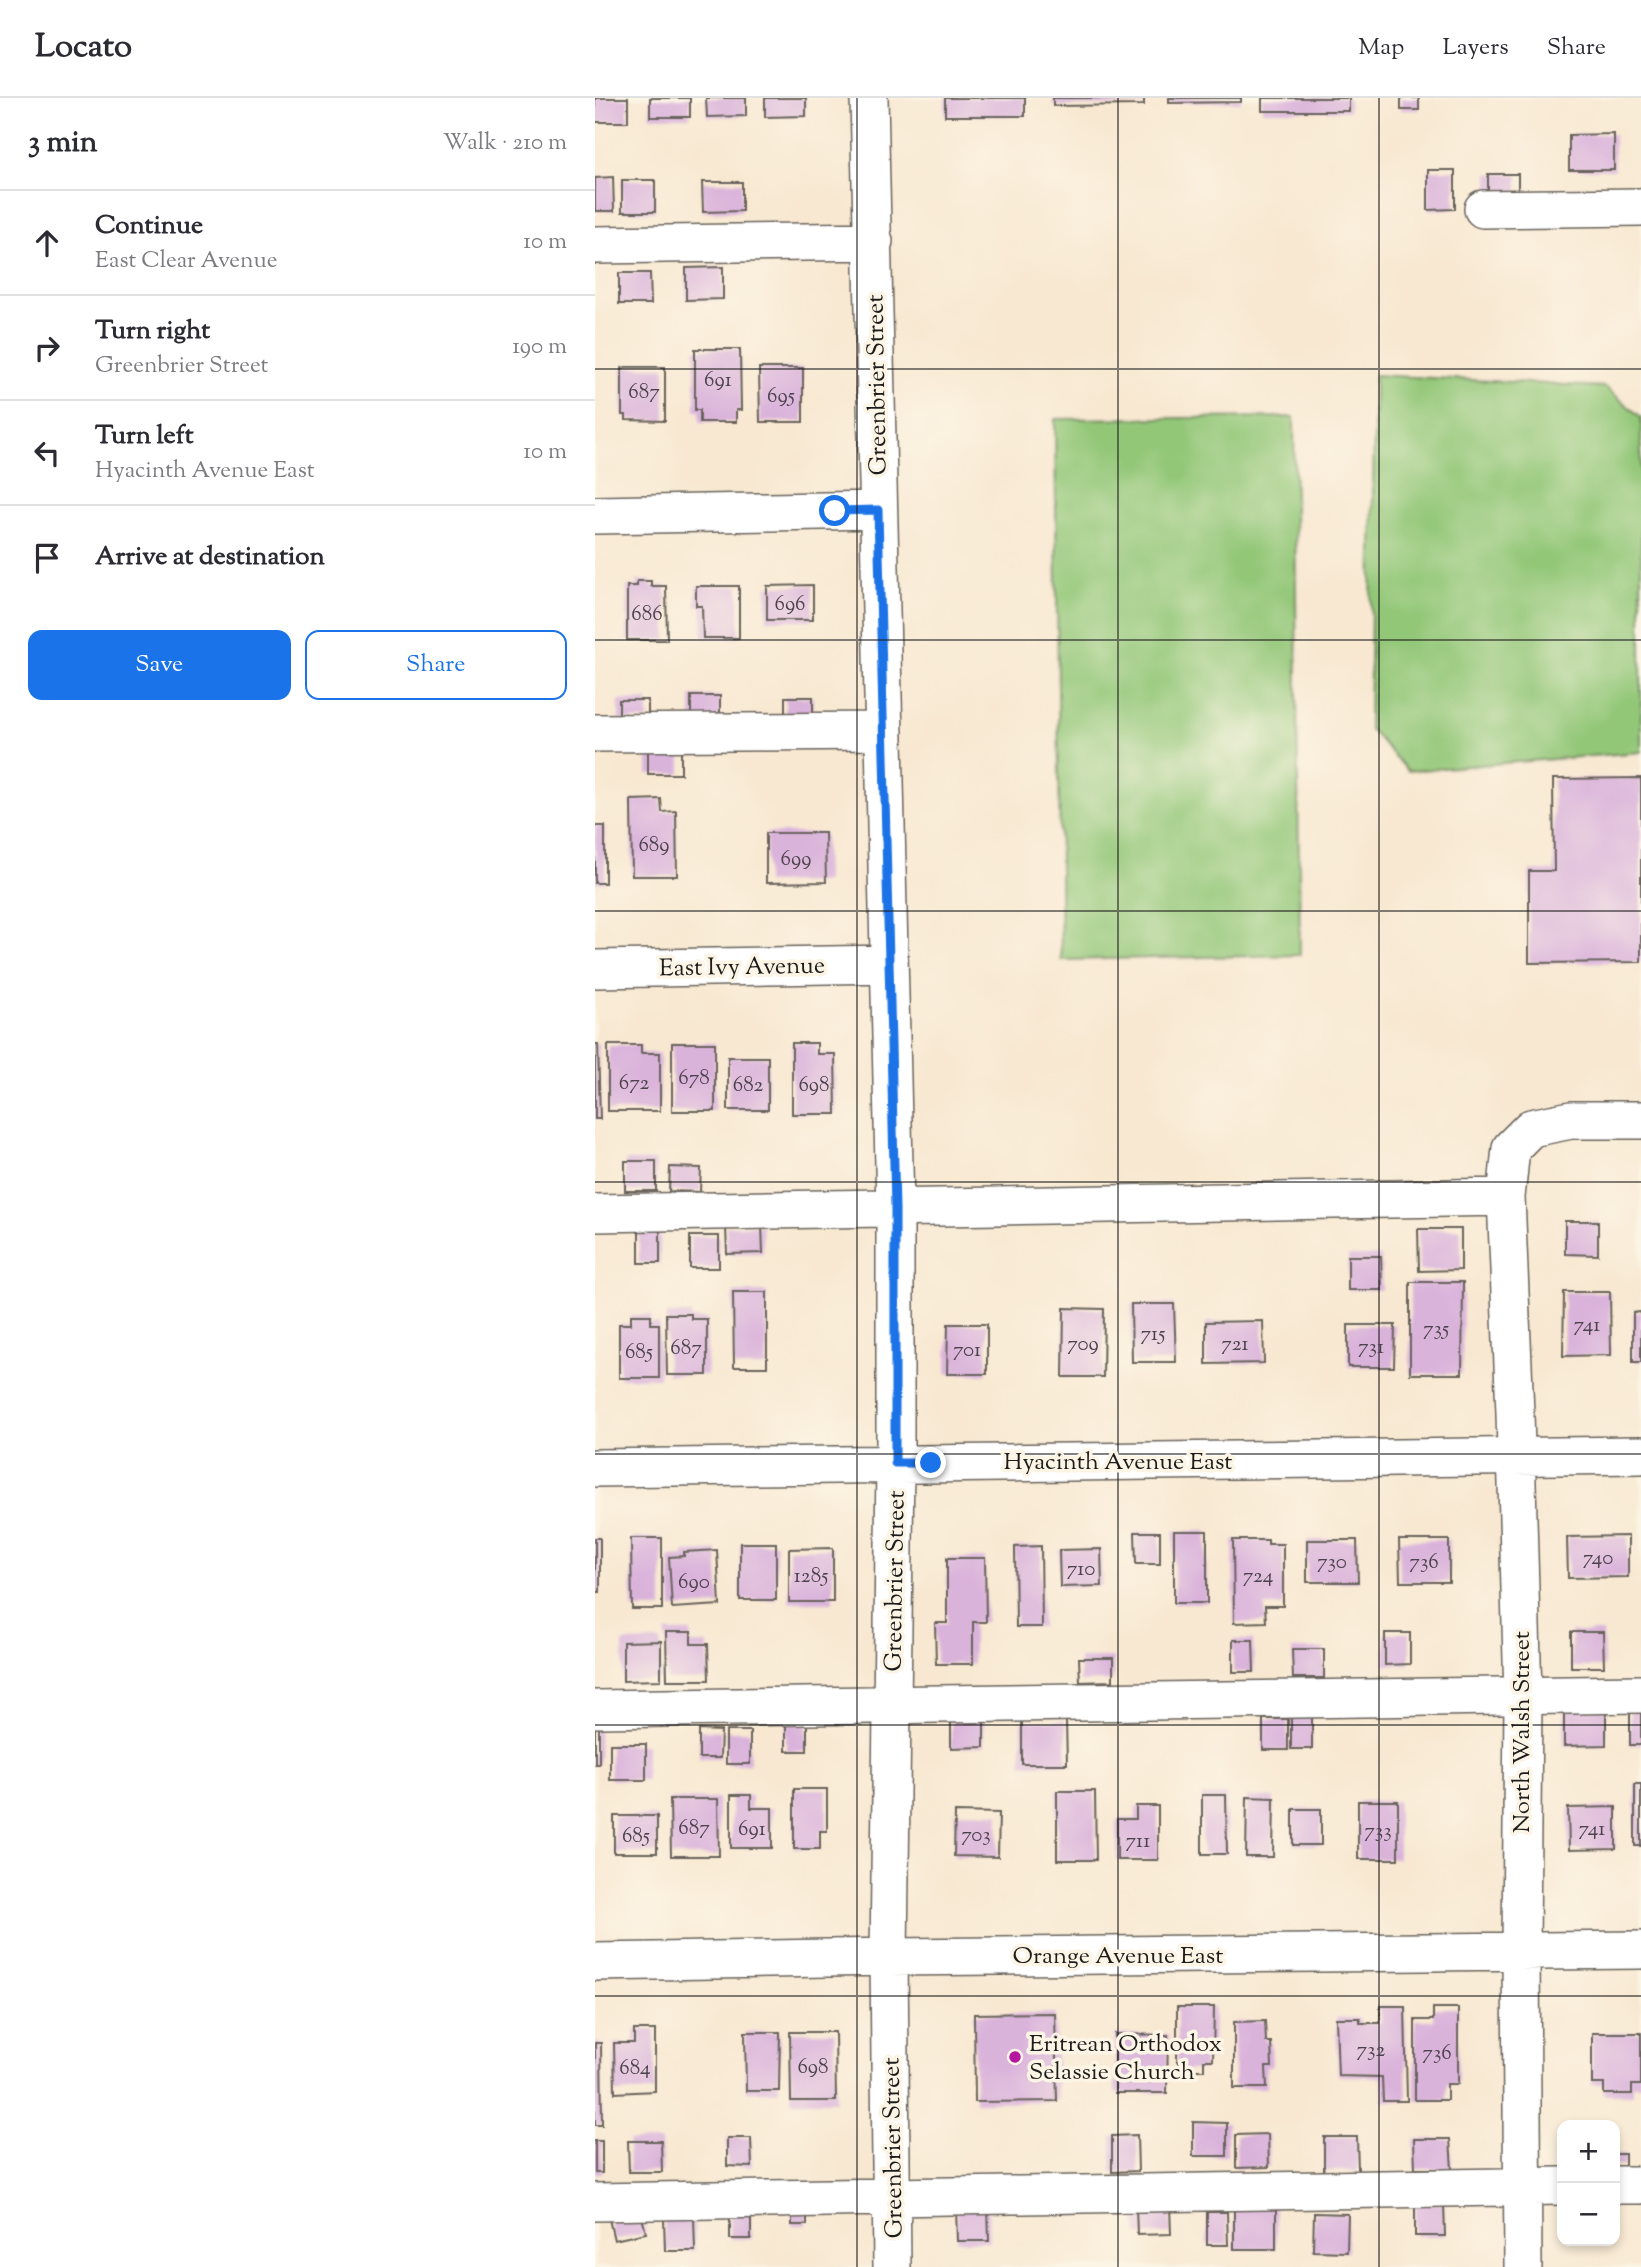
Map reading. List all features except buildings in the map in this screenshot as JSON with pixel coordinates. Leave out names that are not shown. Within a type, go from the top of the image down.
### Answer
[{"type":"street","name":"Greenbrier Street","points":[[869,98],[895,1208],[890,1956],[892,2267]]},
{"type":"street","points":[[1483,209],[1641,206]]},
{"type":"street","points":[[595,245],[874,241]]},
{"type":"street","points":[[595,515],[878,510]]},
{"type":"street","points":[[595,733],[884,731]]},
{"type":"street","name":"East Ivy Avenue","points":[[595,969],[890,964]]},
{"type":"street","name":"North Walsh Street","points":[[1523,2267],[1523,1695],[1506,1197],[1511,1148],[1531,1128],[1571,1120],[1641,1120]]},
{"type":"street","points":[[595,1213],[1506,1197]]},
{"type":"street","name":"Hyacinth Avenue East","points":[[595,1468],[1641,1455]]},
{"type":"street","points":[[595,1709],[1641,1694]]},
{"type":"street","name":"Orange Avenue East","points":[[595,1962],[890,1956],[1641,1950]]},
{"type":"street","points":[[1620,2185],[1641,2185]]},
{"type":"street","points":[[595,2202],[1557,2186]]},
{"type":"green space","points":[[1375,375],[1605,387],[1641,417],[1641,752],[1408,771],[1369,728]]},
{"type":"green space","points":[[1294,417],[1300,955],[1061,960],[1055,419]]},
{"type":"place","name":"Eritrean Orthodox Selassie Church","points":[[1015,2057]]},
{"type":"route","points":[[835,511],[878,510],[895,1208],[895,1463],[931,1463]]}]
